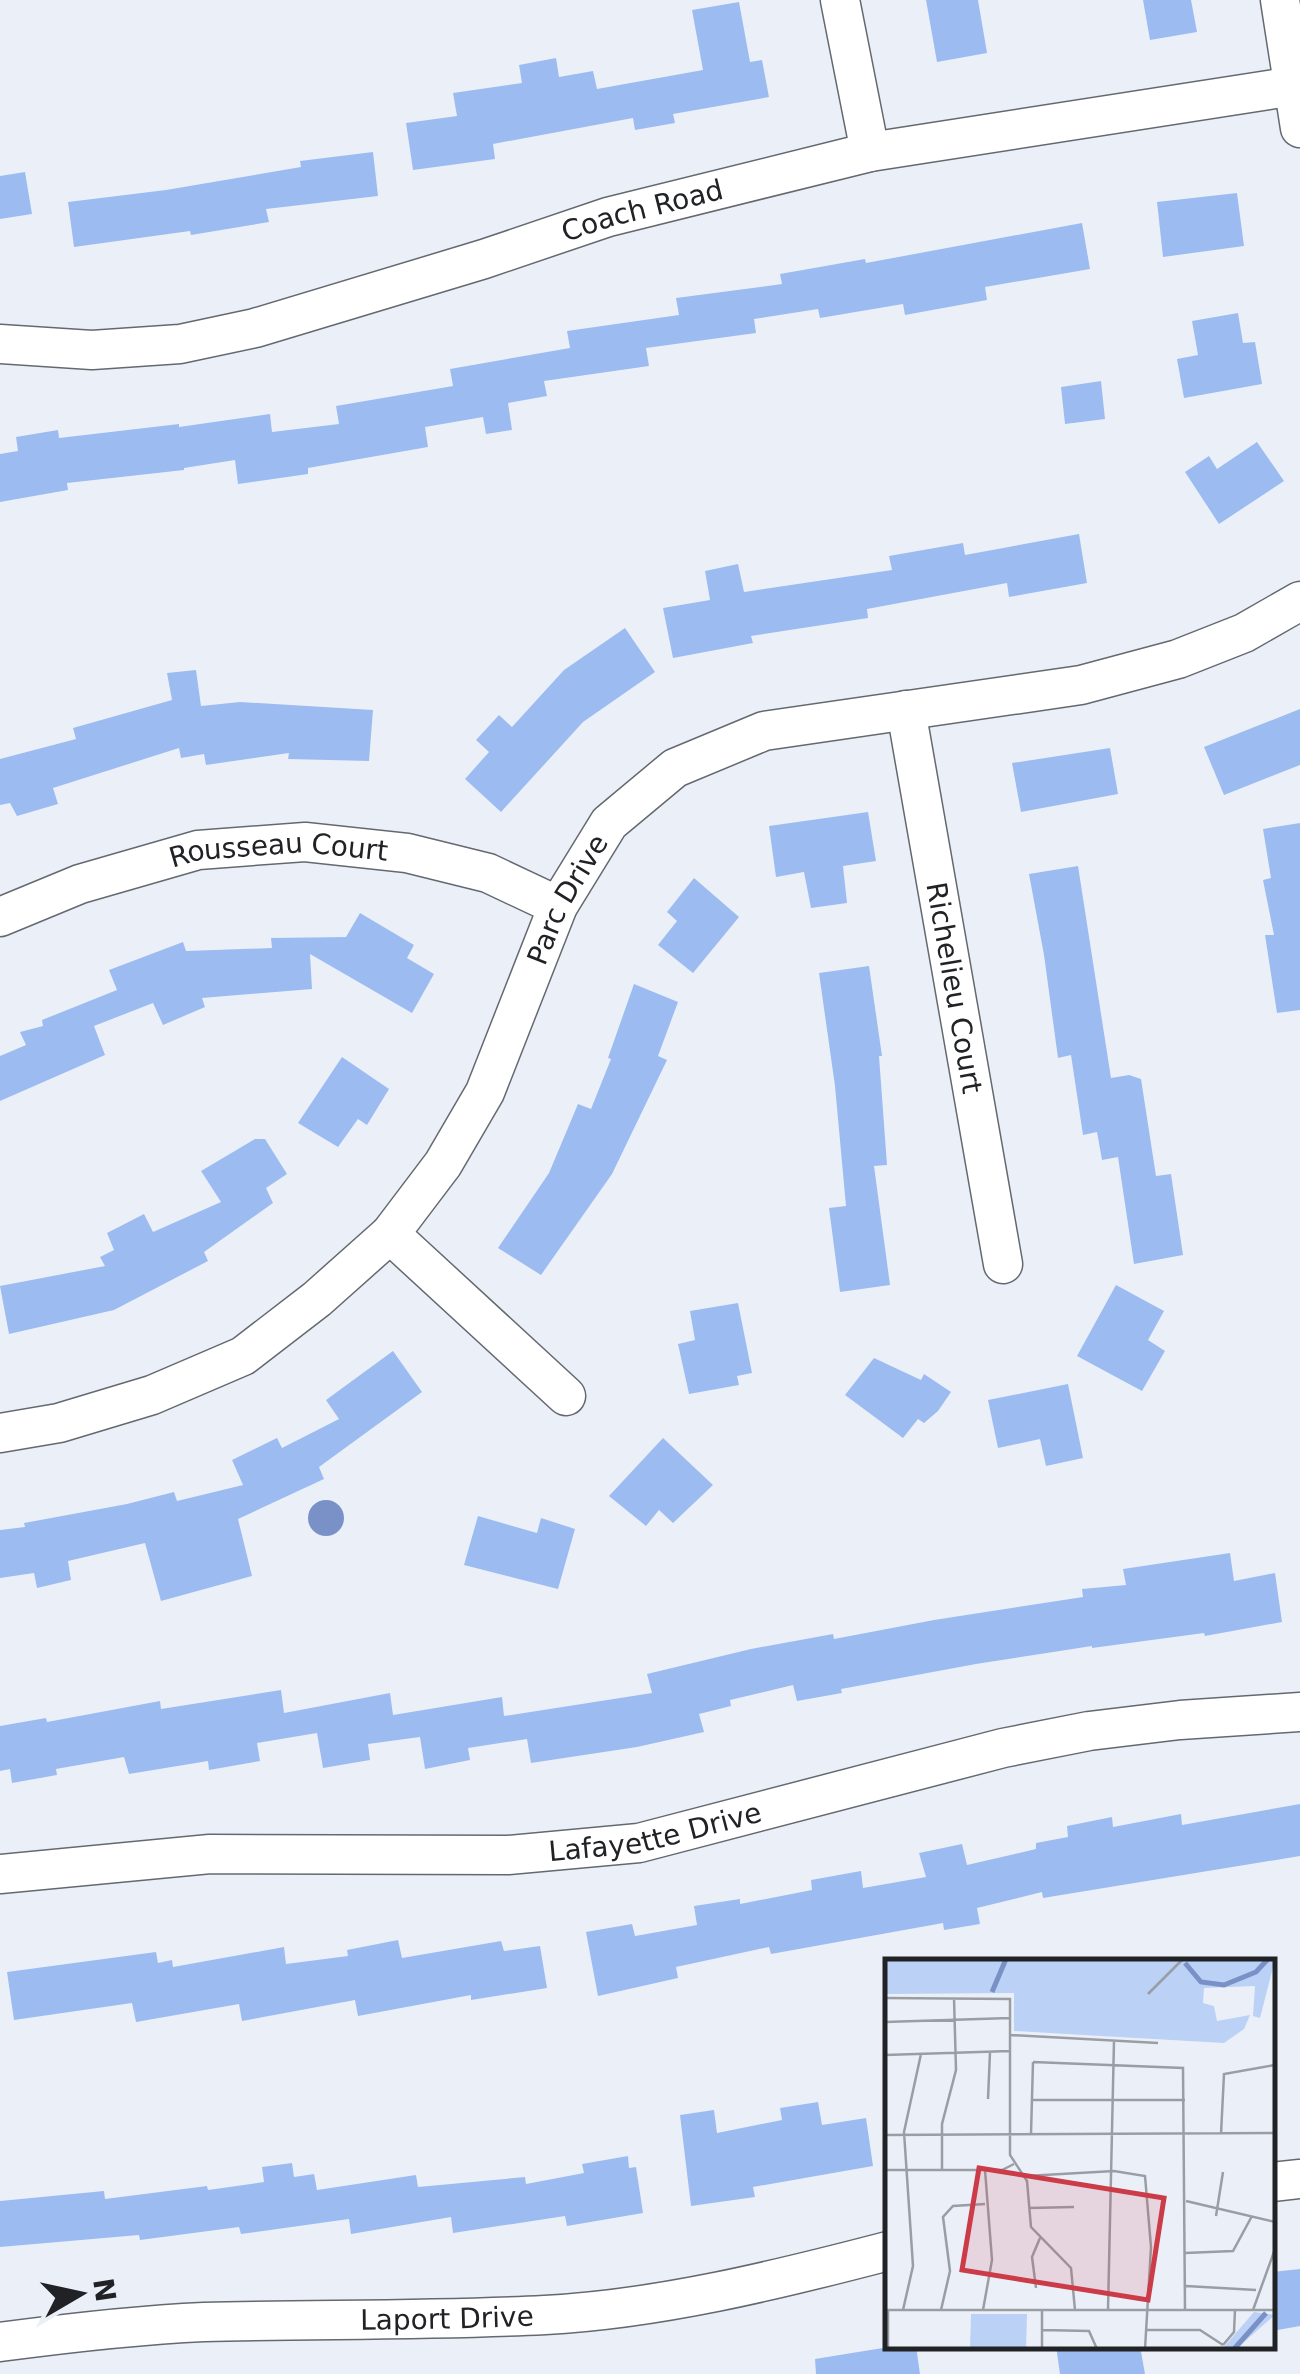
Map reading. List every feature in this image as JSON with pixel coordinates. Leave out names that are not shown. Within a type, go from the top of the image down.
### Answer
[{"type":"street","points":[[840,0],[870,152]]},
{"type":"street","points":[[1280,0],[1300,128]]},
{"type":"street","name":"Coach Road","points":[[0,344],[92,350],[180,344],[236,332],[484,259],[608,217],[870,152],[1294,86]]},
{"type":"street","name":"Parc Drive","points":[[0,1432],[59,1423],[152,1395],[243,1356],[318,1300],[390,1234],[443,1164],[485,1092],[558,906],[610,823],[676,768],[764,731],[1082,685],[1178,659],[1244,633],[1300,600]]},
{"type":"street","name":"Richelieu Court","points":[[906,710],[1003,1264]]},
{"type":"street","name":"Rousseau Court","points":[[0,918],[80,884],[198,850],[305,842],[406,852],[488,873],[558,906]]},
{"type":"street","points":[[390,1234],[566,1396]]},
{"type":"street","name":"Lafayette Drive","points":[[0,1874],[210,1854],[508,1855],[640,1844],[1003,1748],[1089,1731],[1300,1712]]},
{"type":"street","points":[[1275,2182],[1300,2179]]},
{"type":"street","name":"Laport Drive","points":[[0,2342],[85,2330],[202,2322],[548,2315],[746,2286],[885,2253]]},
{"type":"water","points":[[326,1500],[339,1505],[344,1518],[339,1531],[326,1536],[313,1531],[308,1518],[313,1505]]},
{"type":"building","points":[[926,0],[978,0],[987,53],[937,62]]},
{"type":"building","points":[[1143,0],[1191,0],[1197,32],[1150,40]]},
{"type":"building","points":[[739,2],[750,62],[762,60],[769,97],[673,114],[675,123],[635,130],[633,118],[493,144],[495,159],[413,170],[406,123],[457,116],[453,93],[522,83],[519,65],[556,58],[559,77],[593,71],[597,89],[703,70],[692,10]]},
{"type":"building","points":[[373,152],[378,196],[266,209],[269,222],[74,247],[68,202],[166,190],[301,167],[300,161]]},
{"type":"building","points":[[25,172],[32,214],[0,219],[0,176]]},
{"type":"building","points":[[1237,193],[1244,246],[1163,257],[1157,202]]},
{"type":"building","points":[[1082,223],[1090,269],[985,287],[987,300],[905,315],[903,304],[820,318],[818,309],[754,319],[756,333],[646,348],[649,366],[544,381],[547,396],[508,403],[512,430],[486,434],[483,417],[425,427],[428,447],[308,468],[308,474],[238,484],[235,460],[67,483],[68,490],[0,502],[0,454],[18,451],[16,437],[58,430],[59,438],[270,414],[272,432],[339,424],[336,406],[453,386],[450,369],[570,348],[567,331],[679,315],[676,298],[782,284],[780,274],[865,259],[866,263]]},
{"type":"building","points":[[1238,313],[1243,343],[1255,342],[1262,384],[1184,398],[1177,359],[1198,355],[1192,321]]},
{"type":"building","points":[[1101,381],[1105,419],[1065,424],[1061,387]]},
{"type":"building","points":[[1257,442],[1284,481],[1219,524],[1185,472],[1209,456],[1217,469]]},
{"type":"building","points":[[1079,534],[1087,583],[1009,597],[1007,583],[867,609],[868,618],[751,636],[753,643],[673,658],[663,608],[710,600],[705,571],[738,564],[744,592],[892,570],[889,556],[963,543],[965,555]]},
{"type":"building","points":[[625,628],[655,672],[583,722],[501,812],[465,779],[489,752],[476,740],[499,715],[512,727],[564,670]]},
{"type":"building","points":[[196,670],[201,706],[240,702],[373,710],[369,761],[288,759],[289,753],[206,765],[204,754],[181,758],[179,748],[53,788],[58,804],[17,816],[10,803],[0,805],[0,759],[76,739],[73,728],[172,700],[167,673]]},
{"type":"building","points":[[1300,709],[1300,765],[1224,795],[1204,747]]},
{"type":"building","points":[[1110,748],[1118,794],[1021,812],[1012,763]]},
{"type":"building","points":[[868,812],[876,861],[843,866],[847,903],[811,908],[804,872],[776,877],[769,826]]},
{"type":"building","points":[[1300,823],[1300,1010],[1277,1013],[1265,935],[1274,935],[1263,880],[1271,878],[1263,829]]},
{"type":"building","points":[[1078,866],[1111,1078],[1129,1075],[1141,1079],[1156,1176],[1171,1174],[1183,1255],[1134,1264],[1118,1157],[1102,1160],[1097,1132],[1083,1135],[1071,1055],[1058,1058],[1029,874]]},
{"type":"building","points":[[694,878],[739,917],[693,973],[658,945],[677,921],[667,912]]},
{"type":"building","points":[[360,913],[414,945],[407,958],[434,974],[412,1013],[310,954],[312,989],[202,998],[205,1007],[163,1025],[153,1003],[94,1026],[105,1055],[0,1101],[0,1056],[26,1045],[20,1032],[43,1026],[42,1020],[117,990],[109,970],[183,942],[186,951],[272,948],[271,938],[346,937]]},
{"type":"building","points":[[869,966],[882,1056],[887,1165],[874,1166],[890,1285],[840,1292],[829,1208],[846,1206],[819,973]]},
{"type":"building","points":[[634,984],[678,1002],[658,1056],[667,1060],[612,1174],[541,1275],[498,1248],[549,1173],[578,1104],[591,1109]]},
{"type":"building","points":[[342,1057],[389,1089],[367,1125],[358,1119],[338,1147],[298,1123]]},
{"type":"building","points":[[255,1139],[265,1139],[287,1174],[266,1188],[273,1203],[204,1252],[208,1261],[114,1310],[9,1334],[0,1286],[105,1266],[100,1257],[114,1250],[107,1233],[144,1214],[153,1232],[221,1202],[201,1171]]},
{"type":"building","points":[[1116,1285],[1164,1311],[1148,1340],[1165,1351],[1142,1391],[1077,1356]]},
{"type":"building","points":[[738,1303],[752,1373],[737,1376],[739,1385],[689,1394],[678,1344],[695,1340],[690,1311]]},
{"type":"building","points":[[393,1351],[422,1392],[319,1467],[324,1479],[238,1519],[252,1576],[161,1601],[145,1543],[68,1561],[71,1580],[37,1588],[34,1573],[0,1578],[0,1530],[174,1492],[177,1501],[243,1485],[232,1460],[277,1438],[282,1448],[339,1419],[326,1400]]},
{"type":"building","points":[[874,1358],[921,1380],[924,1374],[951,1392],[938,1411],[924,1423],[918,1419],[903,1438],[845,1395]]},
{"type":"building","points":[[1068,1384],[1083,1458],[1046,1466],[1040,1439],[998,1448],[988,1400]]},
{"type":"building","points":[[663,1438],[713,1485],[673,1523],[659,1510],[646,1526],[609,1496]]},
{"type":"building","points":[[478,1516],[537,1533],[541,1518],[575,1529],[558,1589],[464,1565]]},
{"type":"building","points":[[1230,1553],[1234,1581],[1275,1573],[1282,1622],[1205,1636],[1204,1633],[1092,1646],[976,1664],[797,1701],[793,1685],[730,1700],[731,1706],[699,1714],[704,1732],[637,1747],[531,1763],[527,1739],[468,1748],[470,1760],[425,1769],[420,1737],[368,1744],[370,1760],[323,1768],[317,1733],[257,1743],[260,1761],[209,1770],[208,1761],[129,1774],[124,1757],[56,1769],[57,1775],[12,1783],[10,1769],[0,1771],[0,1726],[46,1718],[47,1722],[160,1701],[161,1709],[281,1690],[284,1713],[390,1693],[393,1715],[502,1697],[504,1716],[652,1693],[647,1674],[751,1649],[1083,1597],[1082,1589],[1126,1585],[1123,1569]]},
{"type":"building","points":[[1300,1804],[1300,1856],[1043,1898],[1042,1892],[977,1908],[980,1924],[944,1930],[943,1923],[771,1954],[769,1947],[676,1967],[678,1978],[598,1996],[586,1932],[632,1924],[635,1936],[697,1925],[694,1906],[740,1899],[740,1904],[812,1890],[811,1880],[861,1871],[863,1888],[926,1877],[919,1853],[962,1844],[967,1865],[1036,1849],[1036,1843],[1068,1837],[1067,1826],[1112,1817],[1113,1827],[1181,1814],[1182,1825]]},
{"type":"building","points":[[398,1940],[402,1958],[501,1941],[504,1951],[540,1946],[547,1988],[471,2000],[471,1995],[358,2016],[355,2000],[242,2021],[239,2004],[136,2022],[132,2003],[14,2020],[7,1972],[156,1952],[158,1963],[172,1960],[173,1967],[284,1947],[286,1964],[348,1956],[347,1950]]},
{"type":"building","points":[[818,2102],[822,2125],[866,2118],[873,2166],[753,2187],[755,2197],[691,2206],[680,2115],[714,2110],[717,2133],[782,2120],[780,2108]]},
{"type":"building","points":[[628,2156],[629,2168],[636,2167],[643,2213],[567,2226],[565,2216],[453,2233],[451,2217],[351,2234],[349,2219],[241,2234],[239,2227],[140,2240],[139,2235],[0,2247],[0,2201],[104,2191],[105,2199],[207,2186],[208,2190],[264,2182],[262,2167],[292,2163],[294,2177],[314,2174],[317,2190],[416,2175],[418,2187],[525,2177],[526,2184],[584,2173],[582,2164]]},
{"type":"building","points":[[1300,2269],[1300,2326],[1275,2330],[1275,2272]]},
{"type":"building","points":[[885,2348],[916,2349],[920,2374],[816,2374],[815,2359]]},
{"type":"building","points":[[1056,2349],[1141,2349],[1145,2374],[1060,2374]]}]
